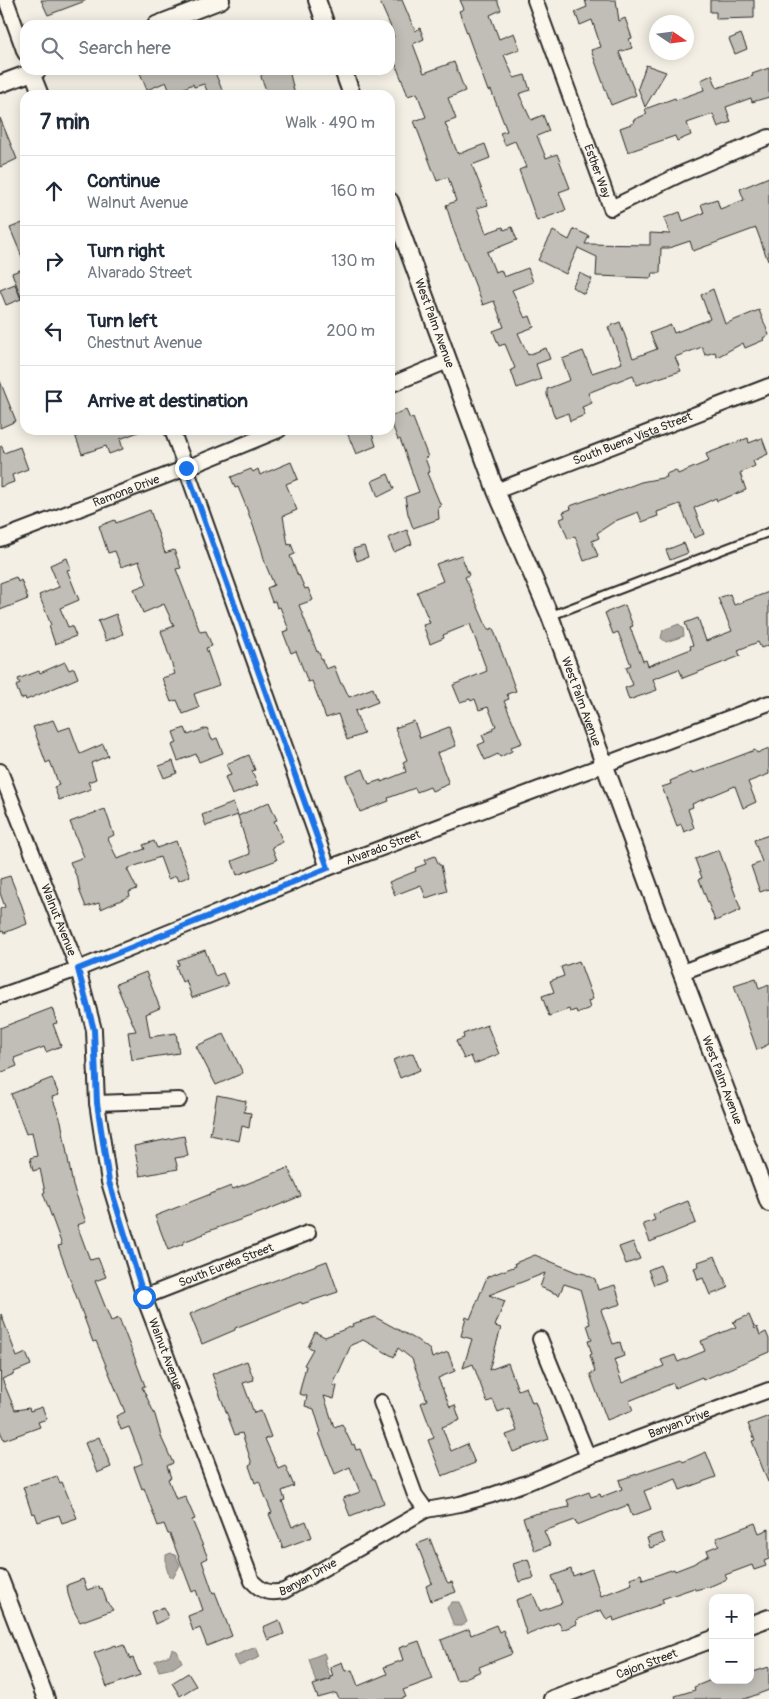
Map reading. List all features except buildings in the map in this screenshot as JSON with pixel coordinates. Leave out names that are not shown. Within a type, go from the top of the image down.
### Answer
[{"type":"street","points":[[6,0],[20,39]]},
{"type":"street","points":[[169,20],[221,0]]},
{"type":"street","points":[[317,0],[324,20]]},
{"type":"street","name":"Esther Way","points":[[535,0],[611,208],[682,173],[769,137]]},
{"type":"street","points":[[0,84],[24,75]]},
{"type":"street","points":[[35,75],[40,90]]},
{"type":"street","points":[[345,75],[350,90]]},
{"type":"street","name":"West Palm Avenue","points":[[395,215],[496,490],[550,616],[658,911],[769,1203]]},
{"type":"street","points":[[395,383],[448,361]]},
{"type":"street","name":"South Buena Vista Street","points":[[496,490],[769,386]]},
{"type":"street","points":[[174,435],[328,868]]},
{"type":"street","name":"Ramona Drive","points":[[0,538],[186,468],[267,435]]},
{"type":"street","name":"Alvarado Street","points":[[0,996],[78,969],[328,868],[605,766],[769,703]]},
{"type":"street","name":"Walnut Avenue","points":[[0,771],[78,969],[94,1030],[97,1103],[109,1182],[144,1297],[252,1581],[258,1588],[266,1592]]},
{"type":"street","points":[[682,972],[769,940]]},
{"type":"street","points":[[97,1103],[179,1100]]},
{"type":"street","name":"South Eureka Street","points":[[144,1297],[308,1233]]},
{"type":"street","points":[[540,1339],[588,1457]]},
{"type":"street","name":"Banyan Drive","points":[[266,1592],[284,1591],[426,1510],[460,1504],[492,1495],[529,1482],[588,1457],[769,1390]]},
{"type":"street","points":[[381,1402],[415,1495],[426,1510]]},
{"type":"street","points":[[0,1578],[46,1699]]},
{"type":"street","points":[[754,1624],[769,1618]]},
{"type":"street","name":"Cajon Street","points":[[552,1699],[709,1640]]},
{"type":"lane","points":[[550,616],[769,532]]},
{"type":"shaded area","points":[[679,624],[683,628],[684,636],[666,642],[661,638],[663,630]]},
{"type":"shaded area","points":[[171,1553],[176,1556],[180,1565],[173,1578],[169,1576],[166,1566],[166,1555]]},
{"type":"shaded area","points":[[452,1602],[459,1602],[467,1622],[462,1626],[454,1626],[447,1608]]},
{"type":"shaded area","points":[[256,1647],[260,1657],[239,1666],[234,1656]]},
{"type":"shaded area","points":[[172,1649],[177,1651],[182,1662],[173,1668],[159,1671],[155,1661],[170,1655]]},
{"type":"shaded area","points":[[324,1653],[326,1658],[324,1659],[331,1679],[316,1683],[309,1659]]},
{"type":"route","points":[[144,1297],[109,1182],[97,1103],[94,1030],[78,969],[328,868],[186,468]]}]
